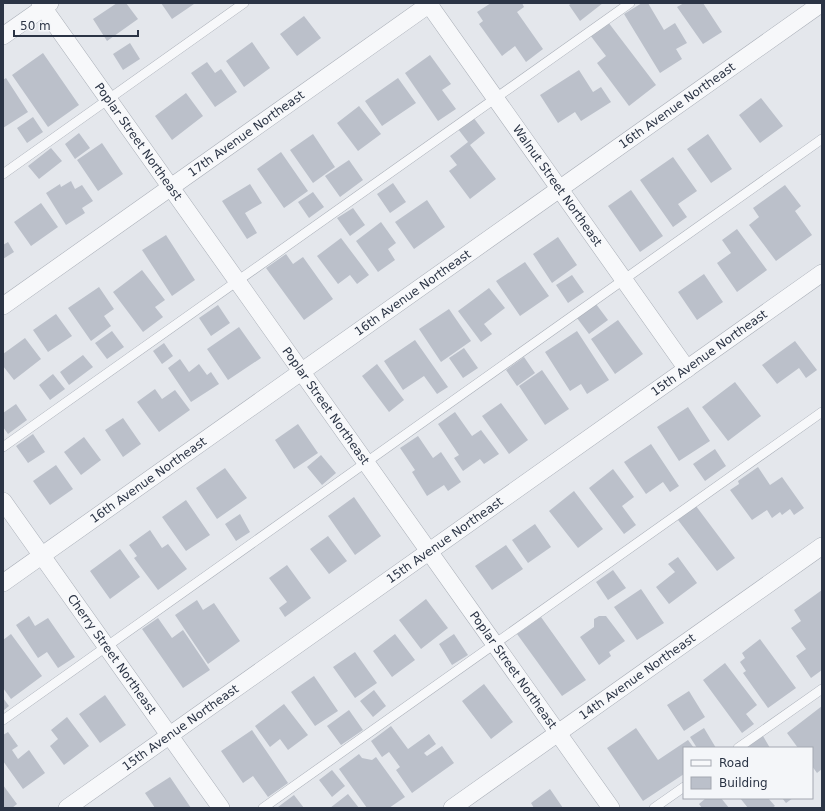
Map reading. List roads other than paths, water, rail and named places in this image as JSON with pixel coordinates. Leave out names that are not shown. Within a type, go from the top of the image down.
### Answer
[{"type":"street","name":"16th Avenue Northeast","points":[[3,583],[822,3]]},
{"type":"street","name":"Poplar Street Northeast","points":[[45,4],[108,99],[611,808]]},
{"type":"street","points":[[3,36],[45,4]]},
{"type":"street","name":"Walnut Street Northeast","points":[[429,4],[687,369]]},
{"type":"street","name":"17th Avenue Northeast","points":[[3,306],[429,4]]},
{"type":"street","name":"15th Avenue Northeast","points":[[67,808],[822,274]]},
{"type":"street","name":"Cherry Street Northeast","points":[[3,501],[220,808]]},
{"type":"street","name":"14th Avenue Northeast","points":[[452,808],[822,546]]},
{"type":"lane","points":[[3,174],[244,3]]},
{"type":"lane","points":[[3,447],[630,3]]},
{"type":"lane","points":[[3,720],[822,139]]},
{"type":"lane","points":[[263,808],[822,412]]},
{"type":"lane","points":[[739,747],[822,689]]},
{"type":"lane","points":[[654,808],[683,787]]}]
